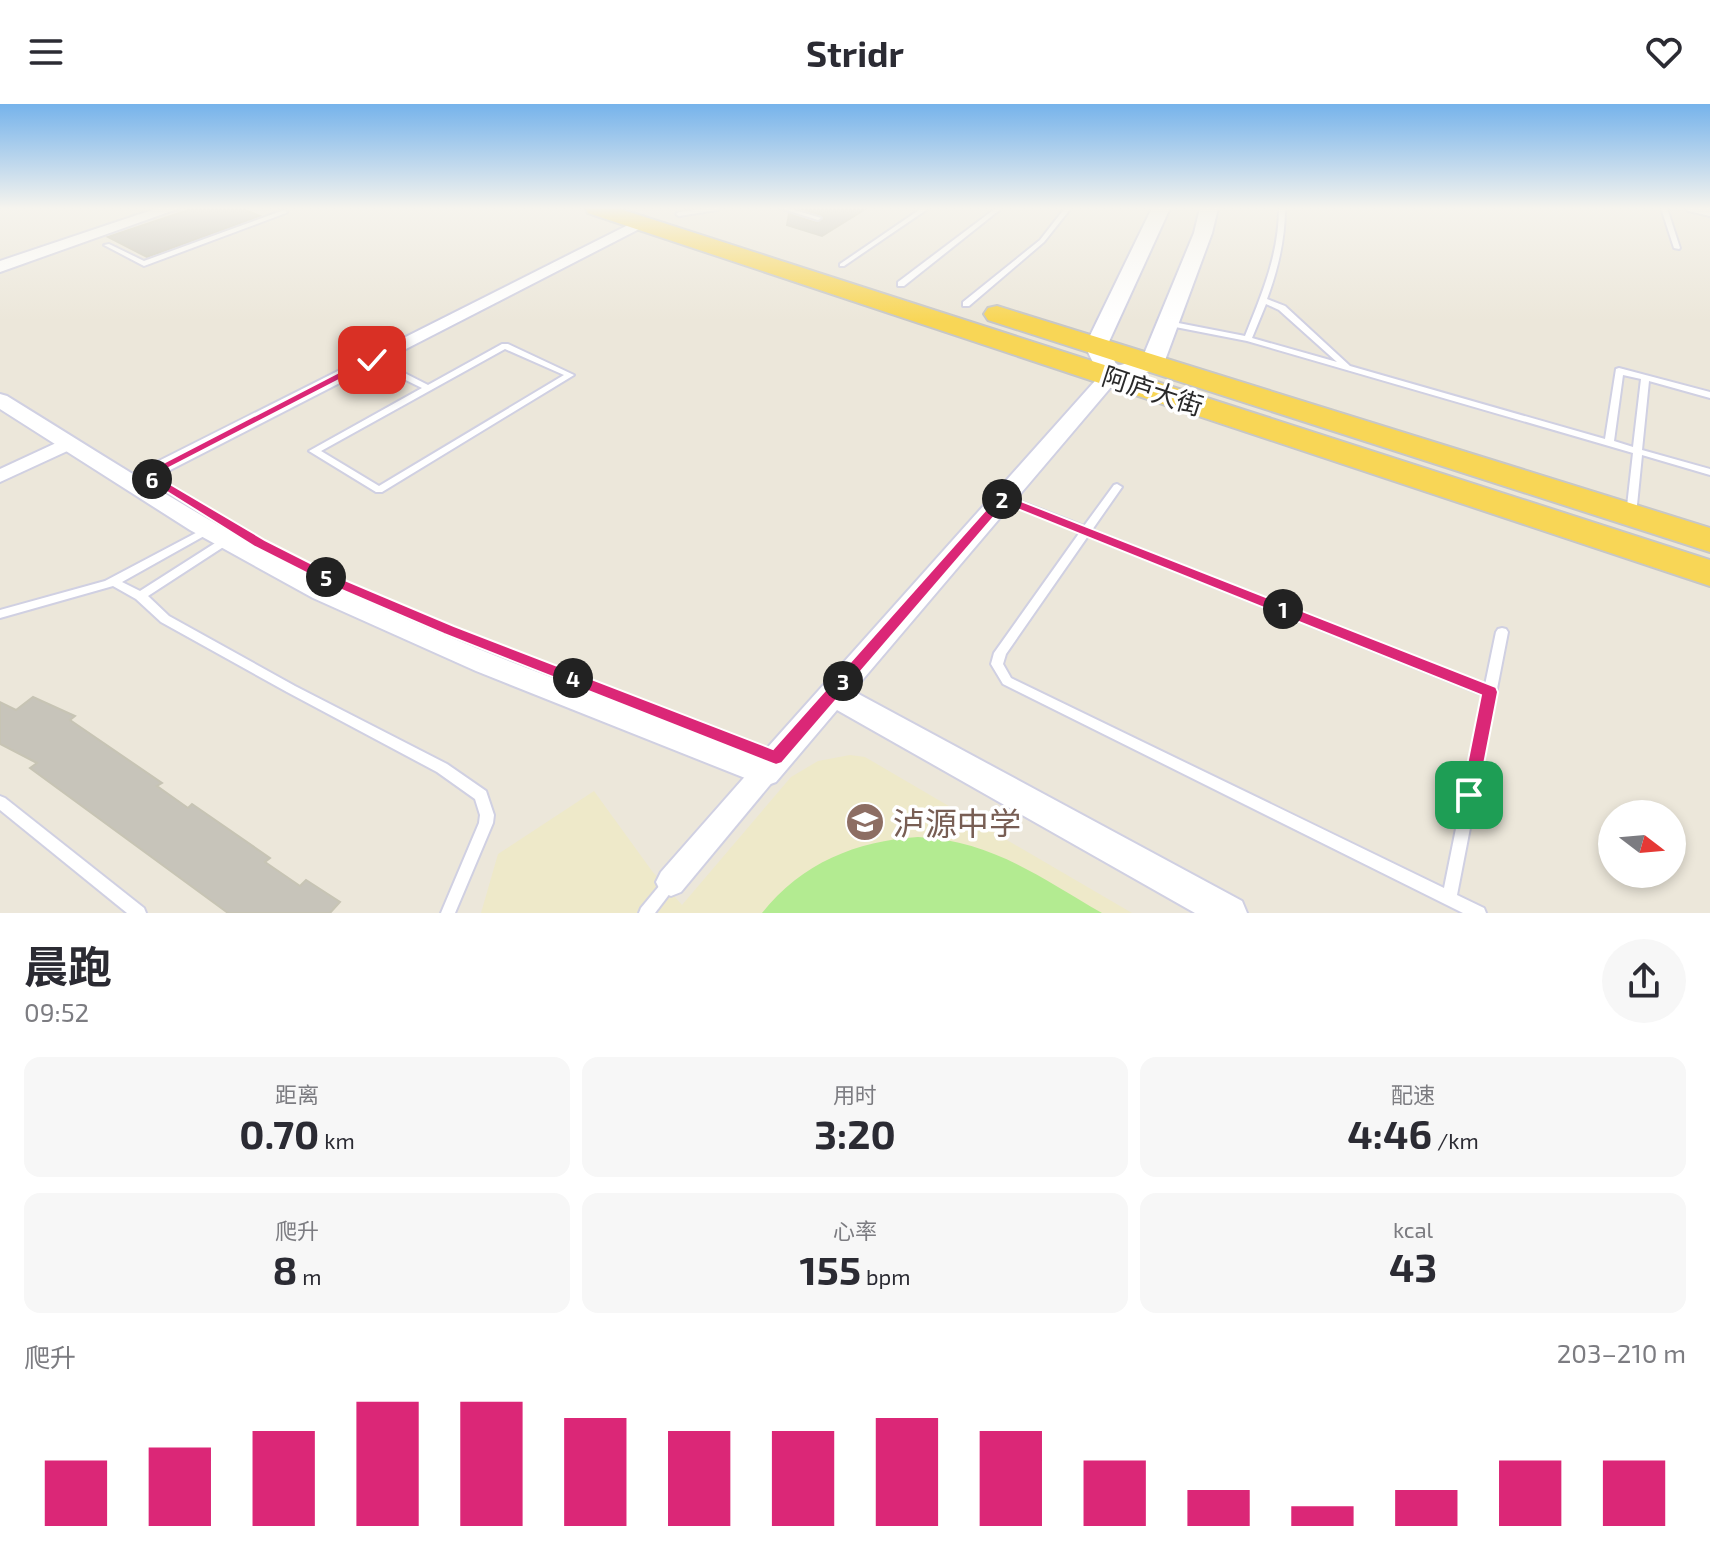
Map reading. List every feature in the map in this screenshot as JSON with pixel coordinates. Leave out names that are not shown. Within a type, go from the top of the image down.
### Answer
[{"type":"highway","name":"阿庐大街","points":[[748,246],[1110,376],[1710,573]]},
{"type":"highway","name":"阿庐大街","points":[[773,246],[1710,540]]},
{"type":"main road","points":[[1143,246],[1096,346],[1110,376],[1152,363],[1198,246]]},
{"type":"street","points":[[0,267],[62,246]]},
{"type":"street","points":[[139,478],[597,246]]},
{"type":"street","points":[[671,882],[1110,376]]},
{"type":"street","points":[[0,386],[139,478],[218,535],[283,572],[377,616],[770,765]]},
{"type":"street","points":[[0,400],[69,443],[349,588],[770,765]]},
{"type":"street","points":[[0,476],[69,443]]},
{"type":"street","points":[[832,693],[1229,913]]},
{"type":"lane","points":[[108,246],[144,264],[193,246]]},
{"type":"lane","points":[[842,265],[870,246]]},
{"type":"lane","points":[[901,284],[950,246]]},
{"type":"lane","points":[[966,304],[1036,246]]},
{"type":"lane","points":[[1248,339],[1264,300],[1278,246]]},
{"type":"lane","points":[[1264,300],[1282,308],[1348,367]]},
{"type":"lane","points":[[1168,323],[1248,339],[1710,472]]},
{"type":"lane","points":[[505,346],[570,375],[379,490],[314,451],[428,388],[505,346]]},
{"type":"lane","points":[[372,360],[428,388]]},
{"type":"lane","points":[[1609,443],[1619,371],[1710,395]]},
{"type":"lane","points":[[1631,515],[1645,378]]},
{"type":"lane","points":[[1117,487],[1000,653],[997,664],[1007,681],[1479,913]]},
{"type":"lane","points":[[1003,498],[1490,692]]},
{"type":"lane","points":[[0,614],[114,582],[218,535]]},
{"type":"lane","points":[[140,596],[218,535]]},
{"type":"lane","points":[[114,582],[140,596],[165,619],[442,768],[481,795],[486,823],[448,913]]},
{"type":"lane","points":[[1449,898],[1502,632]]},
{"type":"lane","points":[[0,802],[139,913]]},
{"type":"lane","points":[[646,913],[671,882]]},
{"type":"shaded area","name":"泸源中学","points":[[850,755],[865,757],[1132,913],[481,913],[498,854],[594,791],[652,871],[682,905],[791,777],[818,761]]},
{"type":"green space","points":[[918,837],[945,840],[993,853],[1102,913],[762,913],[795,881],[832,858],[873,844]]},
{"type":"building","points":[[125,246],[178,246],[147,257]]},
{"type":"building","points":[[33,697],[75,716],[70,720],[162,783],[157,786],[188,808],[192,804],[270,858],[265,862],[300,886],[306,880],[340,902],[330,913],[228,913],[30,768],[37,763],[0,744],[0,702],[16,710]]},
{"type":"place","name":"泸源中学","points":[[865,822]]},
{"type":"route","points":[[372,360],[146,475],[260,544],[390,606],[776,758],[1003,498],[1490,692],[1469,795]]}]
